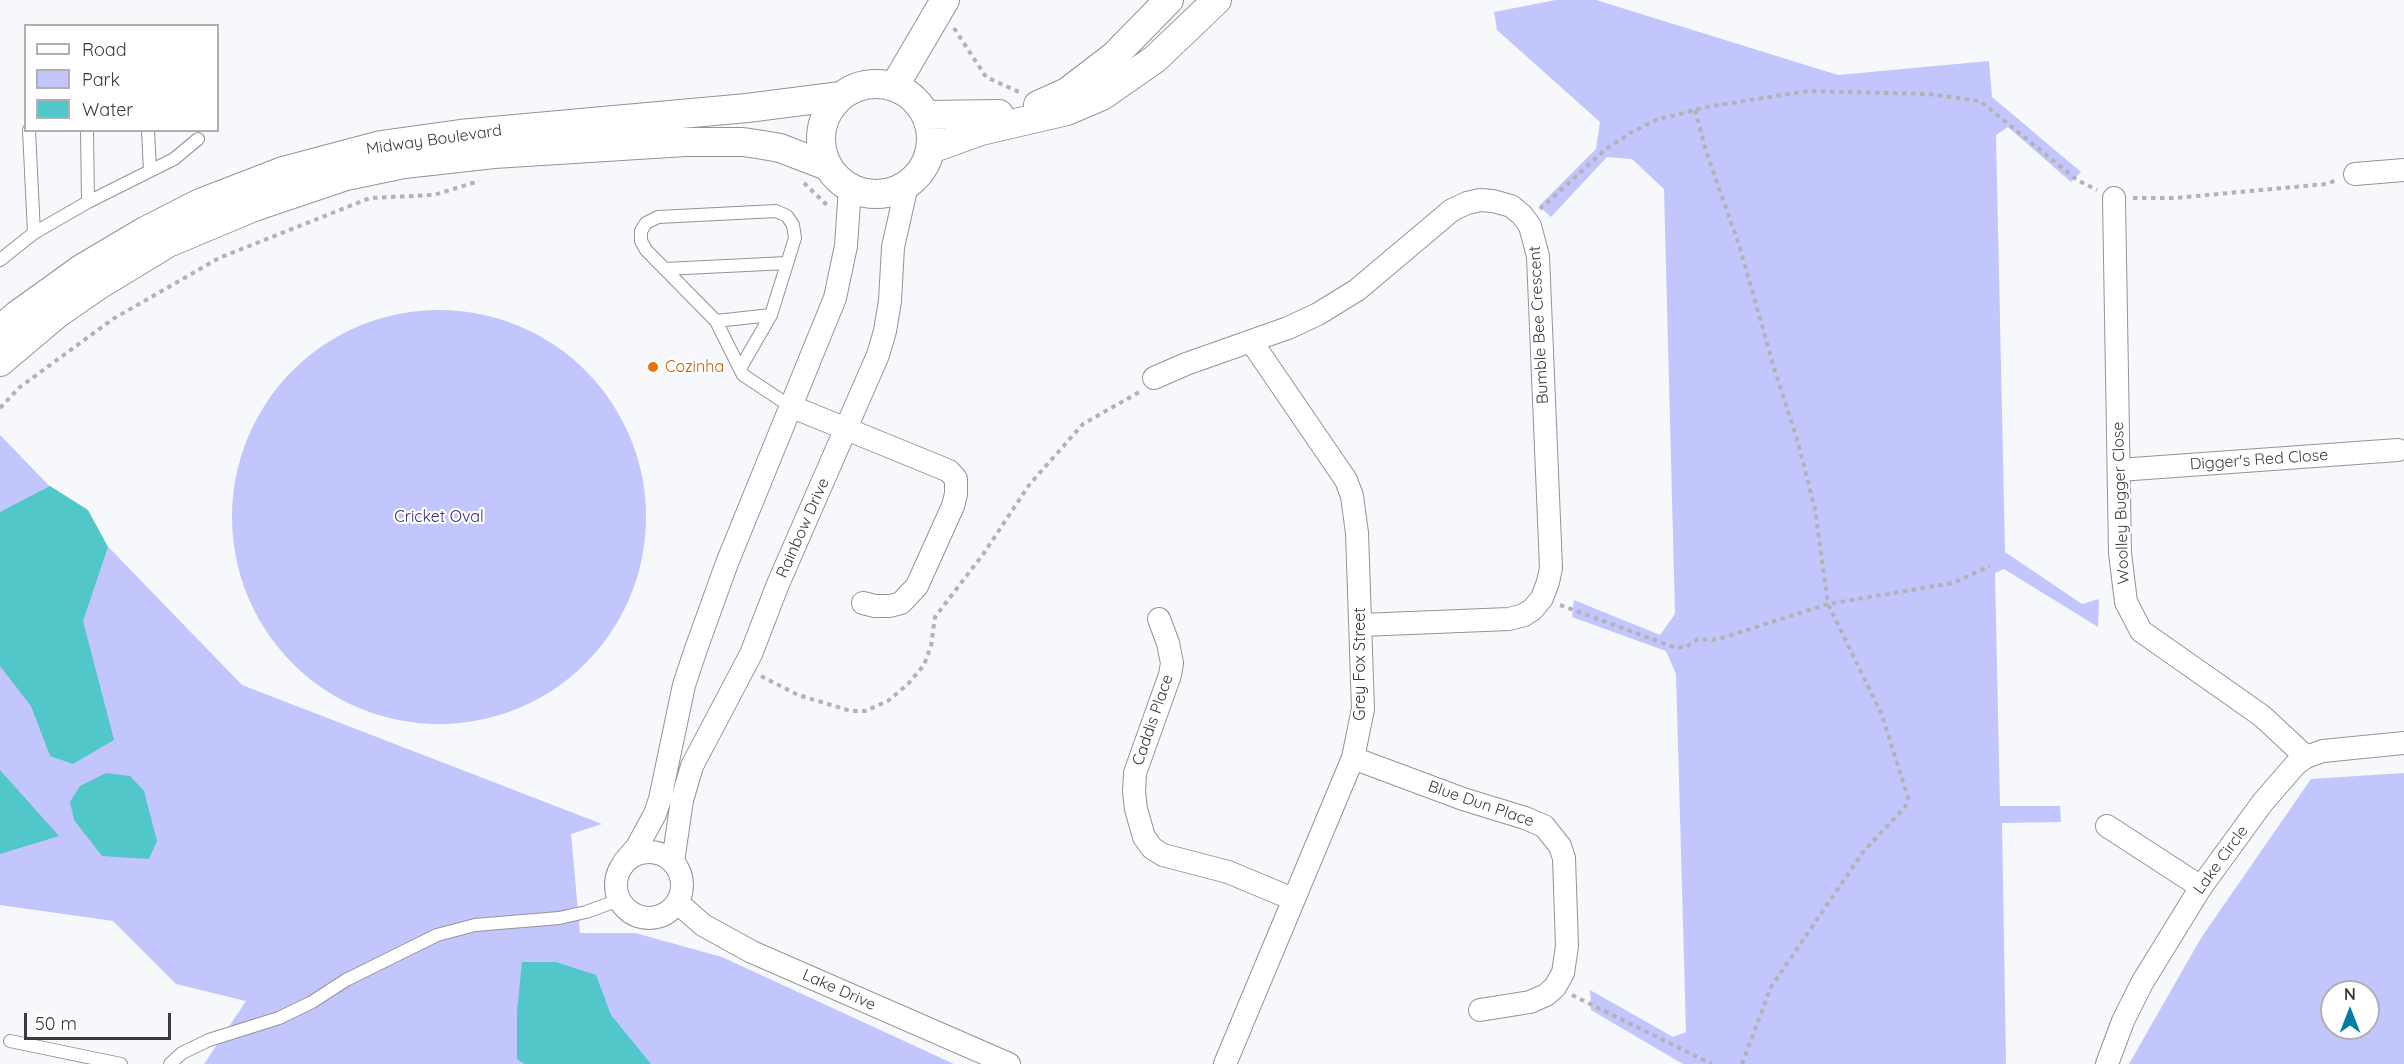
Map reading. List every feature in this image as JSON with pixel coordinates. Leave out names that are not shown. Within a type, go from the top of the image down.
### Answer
[{"type":"street","points":[[926,115],[975,116],[1010,113],[1047,102],[1067,92],[1114,56],[1169,0]]},
{"type":"street","points":[[931,149],[981,131],[1067,111],[1102,96],[1155,59],[1217,0]]},
{"type":"street","points":[[624,862],[644,852],[655,852],[674,862],[682,882],[682,893],[678,903],[660,917],[650,919],[628,912],[619,900],[615,883],[618,872],[624,862],[637,847],[657,807],[684,685],[696,649],[727,563],[834,298],[843,264],[850,188],[869,194],[879,194],[889,193],[907,185],[920,173],[931,149],[931,133],[926,115],[910,95],[894,87],[940,4]]},
{"type":"street","name":"Midway Boulevard","points":[[0,330],[81,269],[145,231],[200,203],[283,171],[381,145],[460,134],[747,108],[841,96],[866,85],[880,84],[894,87]]},
{"type":"street","points":[[827,166],[821,148],[822,129],[828,111],[841,96]]},
{"type":"street","name":"Midway Boulevard","points":[[0,362],[65,308],[168,243],[263,204],[346,176],[404,164],[557,148],[685,142],[743,142],[780,148],[827,166],[837,179],[850,188]]},
{"type":"street","points":[[2355,174],[2404,170]]},
{"type":"street","name":"Rainbow Drive","points":[[674,862],[686,783],[700,750],[720,717],[744,667],[878,355],[885,332],[890,301],[893,247],[907,185]]},
{"type":"street","name":"Woolley Bugger Close","points":[[2114,198],[2122,580],[2126,602],[2140,631],[2262,716],[2306,757]]},
{"type":"street","name":"Bumble Bee Crescent","points":[[1154,378],[1305,321],[1357,290],[1452,210],[1480,200],[1511,206],[1527,222],[1535,240],[1538,256],[1551,568],[1542,598]]},
{"type":"street","name":"Grey Fox Street","points":[[1225,1064],[1353,758],[1363,709],[1355,510],[1346,480],[1251,341]]},
{"type":"street","points":[[790,406],[949,471],[956,479],[953,506],[917,586],[901,603],[890,606],[863,603]]},
{"type":"street","name":"Digger's Red Close","points":[[2119,470],[2398,450]]},
{"type":"street","points":[[1361,625],[1509,619],[1524,615],[1533,609],[1542,598]]},
{"type":"street","name":"Caddis Place","points":[[1159,619],[1172,663],[1170,675],[1135,773],[1136,809],[1144,837],[1152,848],[1163,855],[1228,872],[1293,899]]},
{"type":"street","name":"Lake Circle","points":[[2107,1064],[2122,1021],[2142,983],[2201,887],[2263,802],[2296,764],[2306,757],[2340,748],[2404,743]]},
{"type":"street","name":"Blue Dun Place","points":[[1353,758],[1463,799],[1526,818],[1544,826],[1553,835],[1564,858],[1567,946],[1563,973],[1555,987]]},
{"type":"street","points":[[2107,826],[2201,887]]},
{"type":"street","name":"Lake Drive","points":[[678,903],[704,925],[752,952],[1009,1064]]},
{"type":"street","points":[[1480,1010],[1530,1002],[1546,995],[1555,987]]},
{"type":"lane","points":[[29,132],[34,233]]},
{"type":"lane","points":[[87,132],[88,202]]},
{"type":"lane","points":[[148,132],[150,171]]},
{"type":"lane","points":[[0,260],[34,233],[88,202],[174,159],[198,139]]},
{"type":"lane","points":[[741,367],[771,315],[795,238],[793,225],[787,216],[776,211],[658,217],[646,223],[641,231],[641,241],[646,250],[716,321],[743,375],[790,406]]},
{"type":"lane","points":[[665,269],[787,263]]},
{"type":"lane","points":[[716,321],[771,315]]},
{"type":"lane","points":[[170,1064],[182,1053],[209,1040],[279,1018],[312,1002],[346,980],[437,935],[475,925],[559,918],[586,912],[619,900]]},
{"type":"lane","points":[[10,1041],[121,1064]]},
{"type":"path","points":[[940,4],[986,77],[1002,86],[1047,102]]},
{"type":"path","points":[[1527,222],[1606,148],[1656,120],[1695,109],[1808,91],[1928,93],[1980,101],[2077,180],[2114,198],[2175,198],[2326,184],[2355,174]]},
{"type":"path","points":[[1695,109],[1706,151],[1740,248],[1797,439],[1815,509],[1828,604],[1882,715],[1908,798],[1905,807],[1863,852],[1771,987],[1742,1064]]},
{"type":"path","points":[[0,408],[20,387],[113,320],[219,258],[370,198],[434,195],[490,177]]},
{"type":"path","points":[[803,182],[823,202],[848,221]]},
{"type":"path","points":[[744,667],[798,694],[851,711],[865,711],[888,701],[908,684],[924,665],[931,646],[935,617],[984,553],[1029,485],[1083,424],[1136,395],[1154,378]]},
{"type":"path","points":[[1542,598],[1676,648],[1686,647],[1698,639],[1722,638],[1828,604],[1953,583],[1990,566]]},
{"type":"path","points":[[1555,987],[1712,1064]]},
{"type":"green space","points":[[1556,0],[1596,0],[1838,75],[1989,61],[1992,97],[2081,172],[2071,182],[2008,127],[1996,135],[2005,552],[2082,604],[2099,599],[2098,627],[2004,569],[1995,573],[2000,806],[2060,806],[2061,822],[2002,823],[2006,1064],[1683,1064],[1591,1010],[1590,990],[1673,1037],[1686,1032],[1676,674],[1666,651],[1572,617],[1574,600],[1660,635],[1675,614],[1664,189],[1632,159],[1607,157],[1551,217],[1539,206],[1596,149],[1600,122],[1497,30],[1494,12]]},
{"type":"green space","name":"Cricket Oval","points":[[439,310],[479,314],[518,326],[554,345],[585,371],[611,402],[630,438],[642,477],[646,517],[642,557],[630,596],[611,632],[585,663],[554,689],[518,708],[479,720],[439,724],[399,720],[360,708],[324,689],[293,663],[267,632],[248,596],[236,557],[232,517],[236,477],[248,438],[267,402],[293,371],[324,345],[360,326],[399,314]]},
{"type":"green space","points":[[0,435],[242,685],[602,824],[571,834],[580,933],[635,933],[722,957],[954,1064],[204,1064],[246,1001],[176,984],[113,921],[0,905]]},
{"type":"green space","points":[[2404,773],[2404,1064],[2129,1064],[2201,938],[2311,779]]},
{"type":"water","points":[[50,486],[88,510],[108,547],[83,621],[114,740],[73,764],[50,756],[31,706],[0,666],[0,512]]},
{"type":"water","points":[[0,770],[59,836],[0,854]]},
{"type":"water","points":[[106,773],[130,776],[144,791],[157,841],[149,859],[102,856],[74,820],[70,802],[80,786]]},
{"type":"water","points":[[522,962],[556,962],[596,975],[611,1015],[651,1064],[524,1064],[517,1059],[517,1012]]},
{"type":"place","name":"Cozinha","points":[[653,367]]}]
